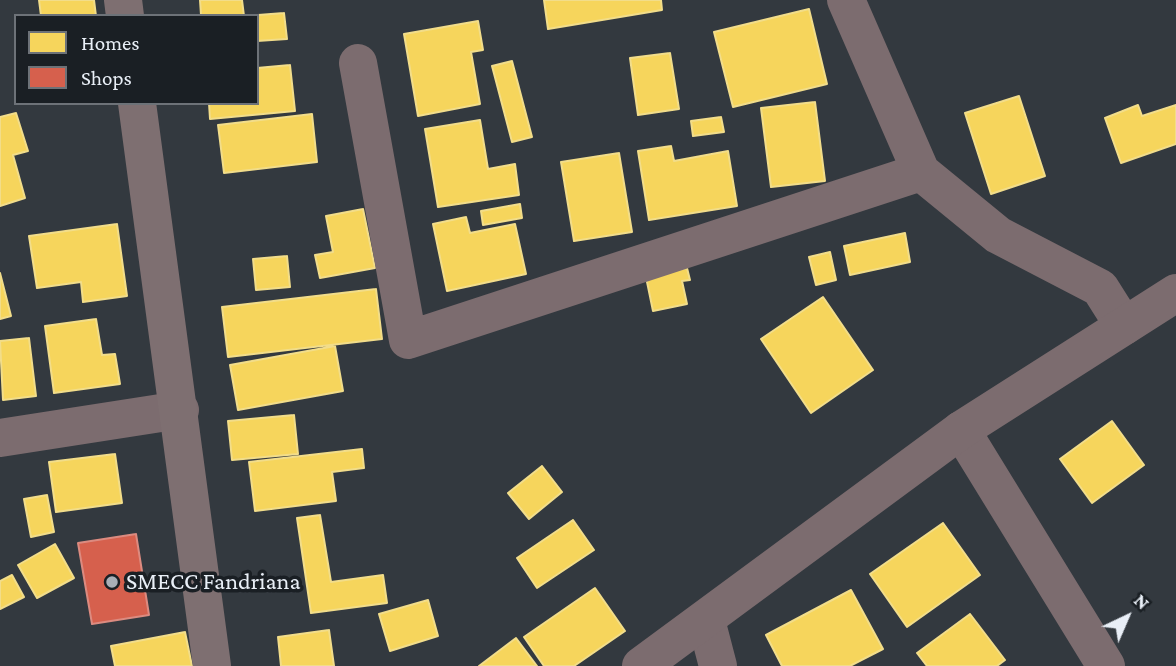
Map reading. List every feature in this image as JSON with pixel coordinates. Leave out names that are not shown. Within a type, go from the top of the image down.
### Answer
[{"type":"main road","points":[[137,105],[212,666]]},
{"type":"street","points":[[846,0],[921,172],[998,235],[1100,288],[1124,326]]},
{"type":"street","points":[[358,63],[408,340],[921,172]]},
{"type":"street","points":[[641,666],[706,621],[961,430],[1176,293]]},
{"type":"street","points":[[0,439],[180,410]]},
{"type":"street","points":[[961,430],[1107,666]]},
{"type":"street","points":[[706,621],[718,666]]},
{"type":"building: Homes","points":[[39,0],[94,0],[96,14],[41,14]]},
{"type":"building: Homes","points":[[200,0],[242,0],[244,14],[201,14]]},
{"type":"building: Homes","points":[[544,0],[661,0],[662,10],[548,29]]},
{"type":"building: Homes","points":[[809,9],[827,84],[733,107],[714,32]]},
{"type":"building: Homes","points":[[284,13],[287,39],[259,41],[259,15]]},
{"type":"building: Homes","points":[[478,21],[483,50],[471,52],[480,104],[418,116],[404,34]]},
{"type":"building: Homes","points":[[670,53],[679,109],[638,115],[630,58]]},
{"type":"building: Homes","points":[[512,61],[532,137],[512,142],[492,66]]},
{"type":"building: Homes","points":[[290,65],[295,111],[210,119],[209,105],[259,105],[259,68]]},
{"type":"building: Homes","points":[[1019,96],[1045,176],[991,194],[965,113]]},
{"type":"building: Homes","points":[[815,102],[825,181],[771,187],[761,108]]},
{"type":"building: Homes","points":[[1138,105],[1142,116],[1176,105],[1176,144],[1121,163],[1105,118]]},
{"type":"building: Homes","points":[[16,113],[28,151],[13,155],[25,198],[0,206],[0,117]]},
{"type":"building: Homes","points":[[312,114],[317,162],[224,173],[218,125]]},
{"type":"building: Homes","points":[[721,117],[724,132],[693,136],[691,121]]},
{"type":"building: Homes","points":[[480,120],[488,169],[515,164],[519,195],[438,207],[425,129]]},
{"type":"building: Homes","points":[[671,146],[674,161],[728,151],[737,206],[649,220],[638,151]]},
{"type":"building: Homes","points":[[619,153],[632,232],[574,241],[561,162]]},
{"type":"building: Homes","points":[[520,204],[522,218],[483,225],[481,211]]},
{"type":"building: Homes","points":[[363,209],[375,268],[320,278],[315,255],[333,252],[326,216]]},
{"type":"building: Homes","points":[[466,217],[470,233],[515,224],[526,274],[447,291],[433,224]]},
{"type":"building: Homes","points":[[117,224],[127,296],[83,302],[81,282],[37,288],[29,236]]},
{"type":"building: Homes","points":[[905,233],[910,262],[850,275],[844,246]]},
{"type":"building: Homes","points":[[830,252],[836,280],[816,285],[809,257]]},
{"type":"building: Homes","points":[[287,256],[290,287],[256,290],[253,259]]},
{"type":"building: Homes","points":[[687,268],[690,280],[682,281],[687,304],[653,311],[646,277]]},
{"type":"building: Homes","points":[[0,273],[11,316],[0,319]]},
{"type":"building: Homes","points":[[376,289],[382,339],[228,357],[222,307]]},
{"type":"building: Homes","points":[[823,297],[873,370],[811,413],[761,339]]},
{"type":"building: Homes","points":[[96,319],[102,355],[115,354],[120,384],[54,393],[45,326]]},
{"type":"building: Homes","points":[[29,338],[36,396],[3,400],[0,341]]},
{"type":"building: Homes","points":[[335,346],[343,391],[238,410],[230,365]]},
{"type":"building: Homes","points":[[294,415],[298,454],[232,460],[228,421]]},
{"type":"building: Homes","points":[[1112,421],[1144,465],[1092,503],[1060,459]]},
{"type":"building: Homes","points":[[362,449],[364,468],[332,472],[336,501],[255,511],[249,462]]},
{"type":"building: Homes","points":[[115,454],[122,503],[56,512],[49,462]]},
{"type":"building: Homes","points":[[542,466],[562,492],[529,519],[508,493]]},
{"type":"building: Homes","points":[[47,495],[54,532],[31,537],[24,499]]},
{"type":"building: Homes","points":[[320,515],[331,582],[383,575],[387,603],[311,613],[297,518]]},
{"type":"building: Homes","points":[[573,520],[594,550],[537,588],[517,558]]},
{"type":"building: Homes","points":[[943,523],[980,575],[907,627],[870,574]]},
{"type":"building: Homes","points":[[55,544],[74,578],[37,598],[18,565]]},
{"type":"building: Homes","points":[[12,575],[24,597],[0,609],[0,581]]},
{"type":"building: Homes","points":[[595,588],[625,631],[574,666],[544,666],[524,637]]},
{"type":"building: Homes","points":[[851,590],[883,649],[850,666],[782,666],[766,635]]},
{"type":"building: Homes","points":[[428,600],[438,636],[390,651],[379,614]]},
{"type":"building: Homes","points":[[970,614],[1005,660],[997,666],[927,666],[917,653]]},
{"type":"building: Homes","points":[[329,630],[334,666],[281,666],[278,637]]},
{"type":"building: Homes","points":[[185,632],[192,666],[115,666],[111,646]]},
{"type":"building: Homes","points":[[516,638],[537,666],[479,666]]},
{"type":"building: Shops","points":[[136,534],[149,615],[92,624],[78,543]]},
{"type":"place","name":"SMECC Fandriana","points":[[112,582]]}]
